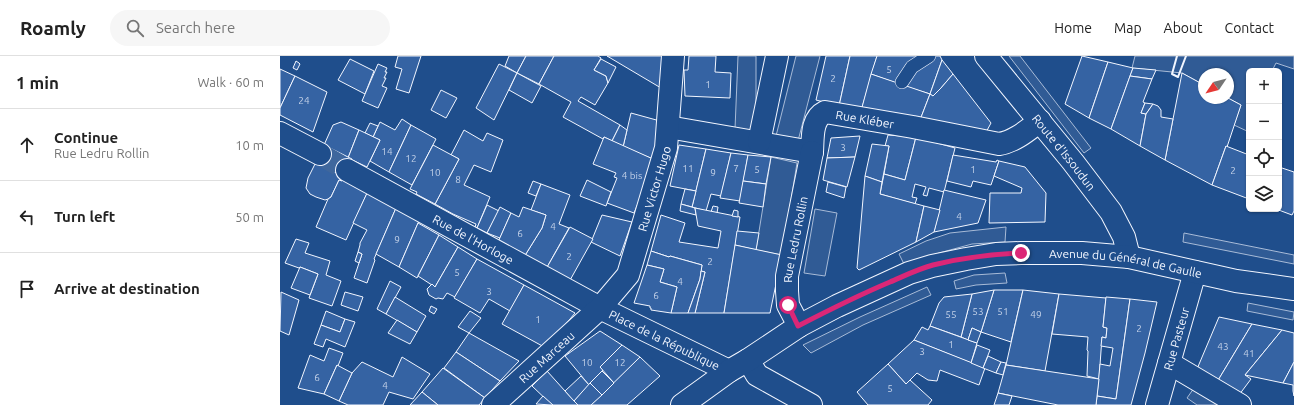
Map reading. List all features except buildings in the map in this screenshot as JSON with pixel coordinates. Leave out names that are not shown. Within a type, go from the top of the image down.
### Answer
[{"type":"street","name":"Rue Victor Hugo","points":[[600,308],[628,275],[666,148],[673,56]]},
{"type":"street","points":[[759,142],[777,56]]},
{"type":"street","name":"Route d'Issoudun","points":[[986,56],[1073,162],[1111,212],[1124,237],[1129,257]]},
{"type":"street","name":"Rue Kléber","points":[[812,152],[815,121],[818,116],[825,112],[999,144],[1005,144],[1014,139],[1040,121]]},
{"type":"street","points":[[668,127],[812,152]]},
{"type":"street","points":[[280,133],[320,154]]},
{"type":"street","name":"Rue Ledru Rollin","points":[[798,326],[788,305],[787,276],[812,152]]},
{"type":"street","name":"Rue de l'Horloge","points":[[347,170],[600,308]]},
{"type":"street","name":"Avenue du Général de Gaulle","points":[[682,405],[729,371],[798,326],[837,306],[909,273],[946,263],[996,254],[1021,253],[1082,254],[1129,257],[1236,281],[1293,287]]},
{"type":"street","name":"Rue Pasteur","points":[[1157,405],[1195,272]]},
{"type":"street","name":"Place de la République","points":[[600,308],[729,371]]},
{"type":"street","name":"Rue Marceau","points":[[493,405],[600,308]]},
{"type":"street","points":[[748,360],[757,374],[810,405]]},
{"type":"street","points":[[1169,363],[1240,405]]},
{"type":"lane","points":[[902,82],[912,67],[929,56]]},
{"type":"shaded area","points":[[738,56],[756,56],[756,133],[735,129]]},
{"type":"shaded area","points":[[796,56],[820,56],[798,141],[776,136]]},
{"type":"shaded area","points":[[1009,56],[1020,56],[1091,148],[1084,153]]},
{"type":"shaded area","points":[[1135,56],[1294,56],[1294,69],[1276,63],[1274,68],[1246,68],[1246,131],[1234,125],[1241,105],[1234,101],[1234,68],[1198,68],[1198,82],[1182,73],[1132,68]]},
{"type":"shaded area","points":[[771,157],[797,163],[782,255],[756,250]]},
{"type":"shaded area","points":[[815,209],[837,213],[825,276],[804,273]]},
{"type":"shaded area","points":[[1006,227],[1005,242],[972,244],[904,264],[899,254],[926,241],[950,233]]},
{"type":"shaded area","points":[[1184,233],[1294,255],[1294,264],[1183,242]]},
{"type":"shaded area","points":[[1005,273],[1007,283],[976,285],[956,289],[954,281],[974,275]]},
{"type":"shaded area","points":[[927,287],[931,295],[863,325],[811,353],[803,345],[860,317]]},
{"type":"shaded area","points":[[1248,303],[1294,312],[1293,320],[1247,311]]},
{"type":"shaded area","points":[[1194,388],[1219,405],[1197,405],[1187,398]]},
{"type":"tunnel","points":[[320,154],[347,170]]},
{"type":"wall","points":[[1177,56],[1172,74],[1178,77],[1186,56]]},
{"type":"route","points":[[788,305],[798,326],[837,306],[909,273],[966,258],[996,254],[1021,253]]}]
